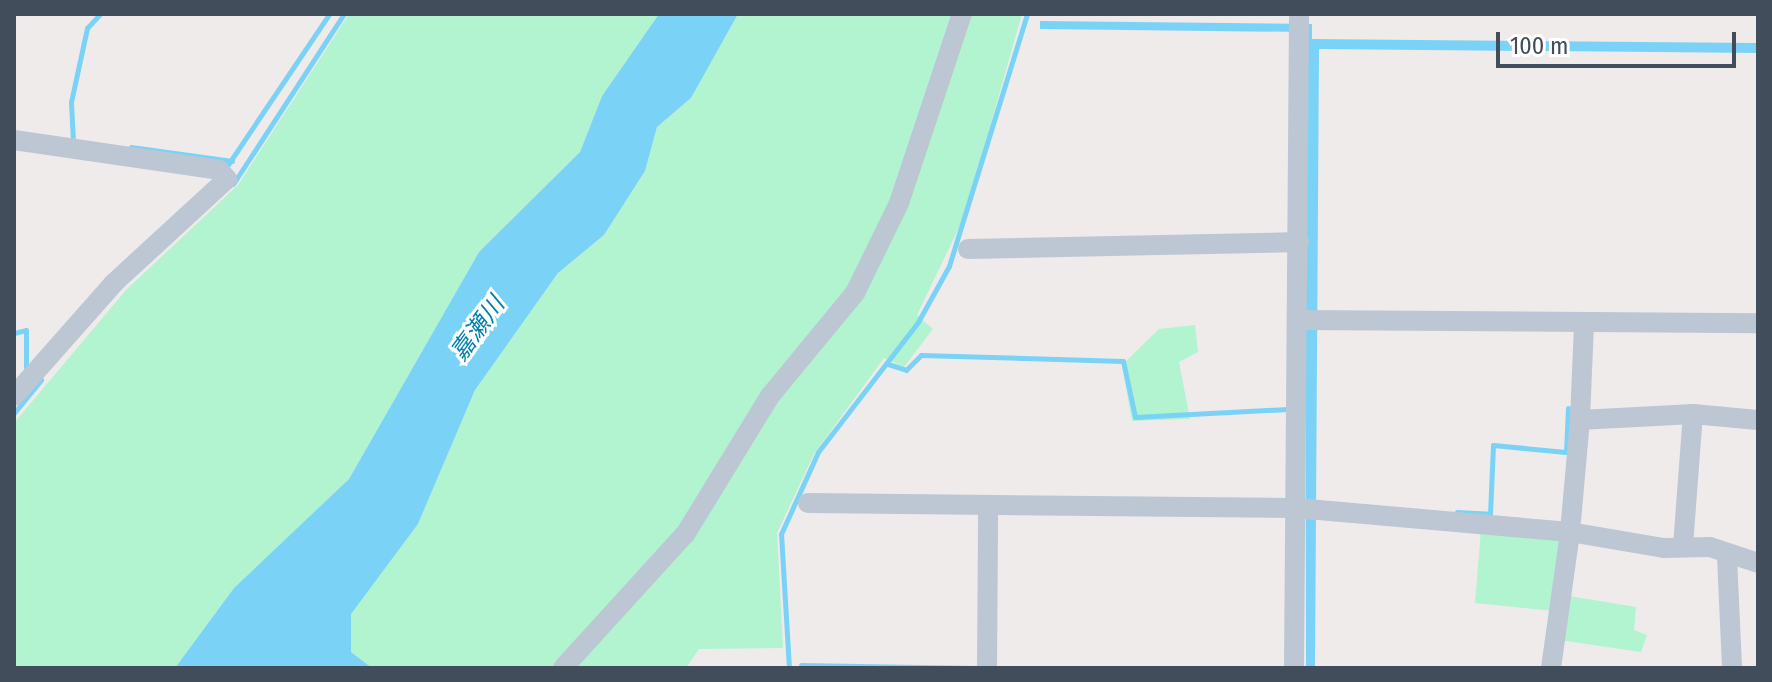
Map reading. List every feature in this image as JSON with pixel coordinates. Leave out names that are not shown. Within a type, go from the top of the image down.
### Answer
[{"type":"street","points":[[563,668],[686,533],[770,396],[855,293],[894,216],[962,14]]},
{"type":"street","points":[[1294,668],[1306,512],[1298,320],[1299,24]]},
{"type":"street","points":[[14,140],[223,174],[114,283],[17,388]]},
{"type":"street","points":[[968,249],[1299,242]]},
{"type":"street","points":[[1298,320],[1758,323]]},
{"type":"street","points":[[1551,668],[1570,532],[1580,420],[1584,324]]},
{"type":"street","points":[[1580,420],[1693,414],[1758,420]]},
{"type":"street","points":[[1683,546],[1693,414]]},
{"type":"street","points":[[808,503],[1306,512],[1570,532],[1683,546],[1758,563]]},
{"type":"street","points":[[987,668],[988,505]]},
{"type":"street","points":[[1727,557],[1732,668]]},
{"type":"green space","points":[[349,14],[659,14],[602,96],[580,152],[479,252],[349,479],[234,588],[175,668],[14,668],[14,423],[126,290],[238,185]]},
{"type":"green space","points":[[738,14],[1022,14],[965,215],[917,315],[933,329],[904,367],[884,358],[814,454],[777,533],[783,648],[699,649],[686,668],[372,668],[351,652],[351,613],[418,524],[475,390],[558,273],[604,235],[645,171],[657,127],[691,98]]},
{"type":"green space","points":[[1195,325],[1198,352],[1179,362],[1190,419],[1132,421],[1122,365],[1159,329]]},
{"type":"green space","points":[[1481,529],[1566,536],[1557,594],[1636,607],[1634,630],[1647,635],[1641,652],[1559,640],[1553,611],[1475,603]]},
{"type":"water","name":"嘉瀬川","points":[[659,14],[738,14],[691,98],[657,127],[645,171],[604,235],[558,273],[475,390],[418,524],[351,614],[351,652],[372,668],[175,668],[234,588],[349,479],[479,252],[580,152],[602,96]]},
{"type":"water","points":[[1040,21],[1312,24],[1312,39],[1758,43],[1758,53],[1319,49],[1315,668],[1306,668],[1305,32],[1040,29]]},
{"type":"waterway","points":[[73,141],[71,102],[87,28],[100,14]]},
{"type":"waterway","points":[[225,169],[329,14]]},
{"type":"waterway","points":[[233,184],[344,14]]},
{"type":"waterway","points":[[789,668],[781,534],[818,452],[918,322],[949,266],[1027,14]]},
{"type":"waterway","points":[[131,147],[232,161]]},
{"type":"waterway","points":[[14,333],[26,330],[26,367]]},
{"type":"waterway","points":[[888,364],[906,370],[921,355],[1123,361],[1135,417],[1288,409]]},
{"type":"waterway","points":[[14,413],[41,380]]},
{"type":"waterway","points":[[1457,512],[1490,514],[1493,445],[1566,452],[1568,408]]},
{"type":"waterway","points":[[801,665],[978,668]]}]
